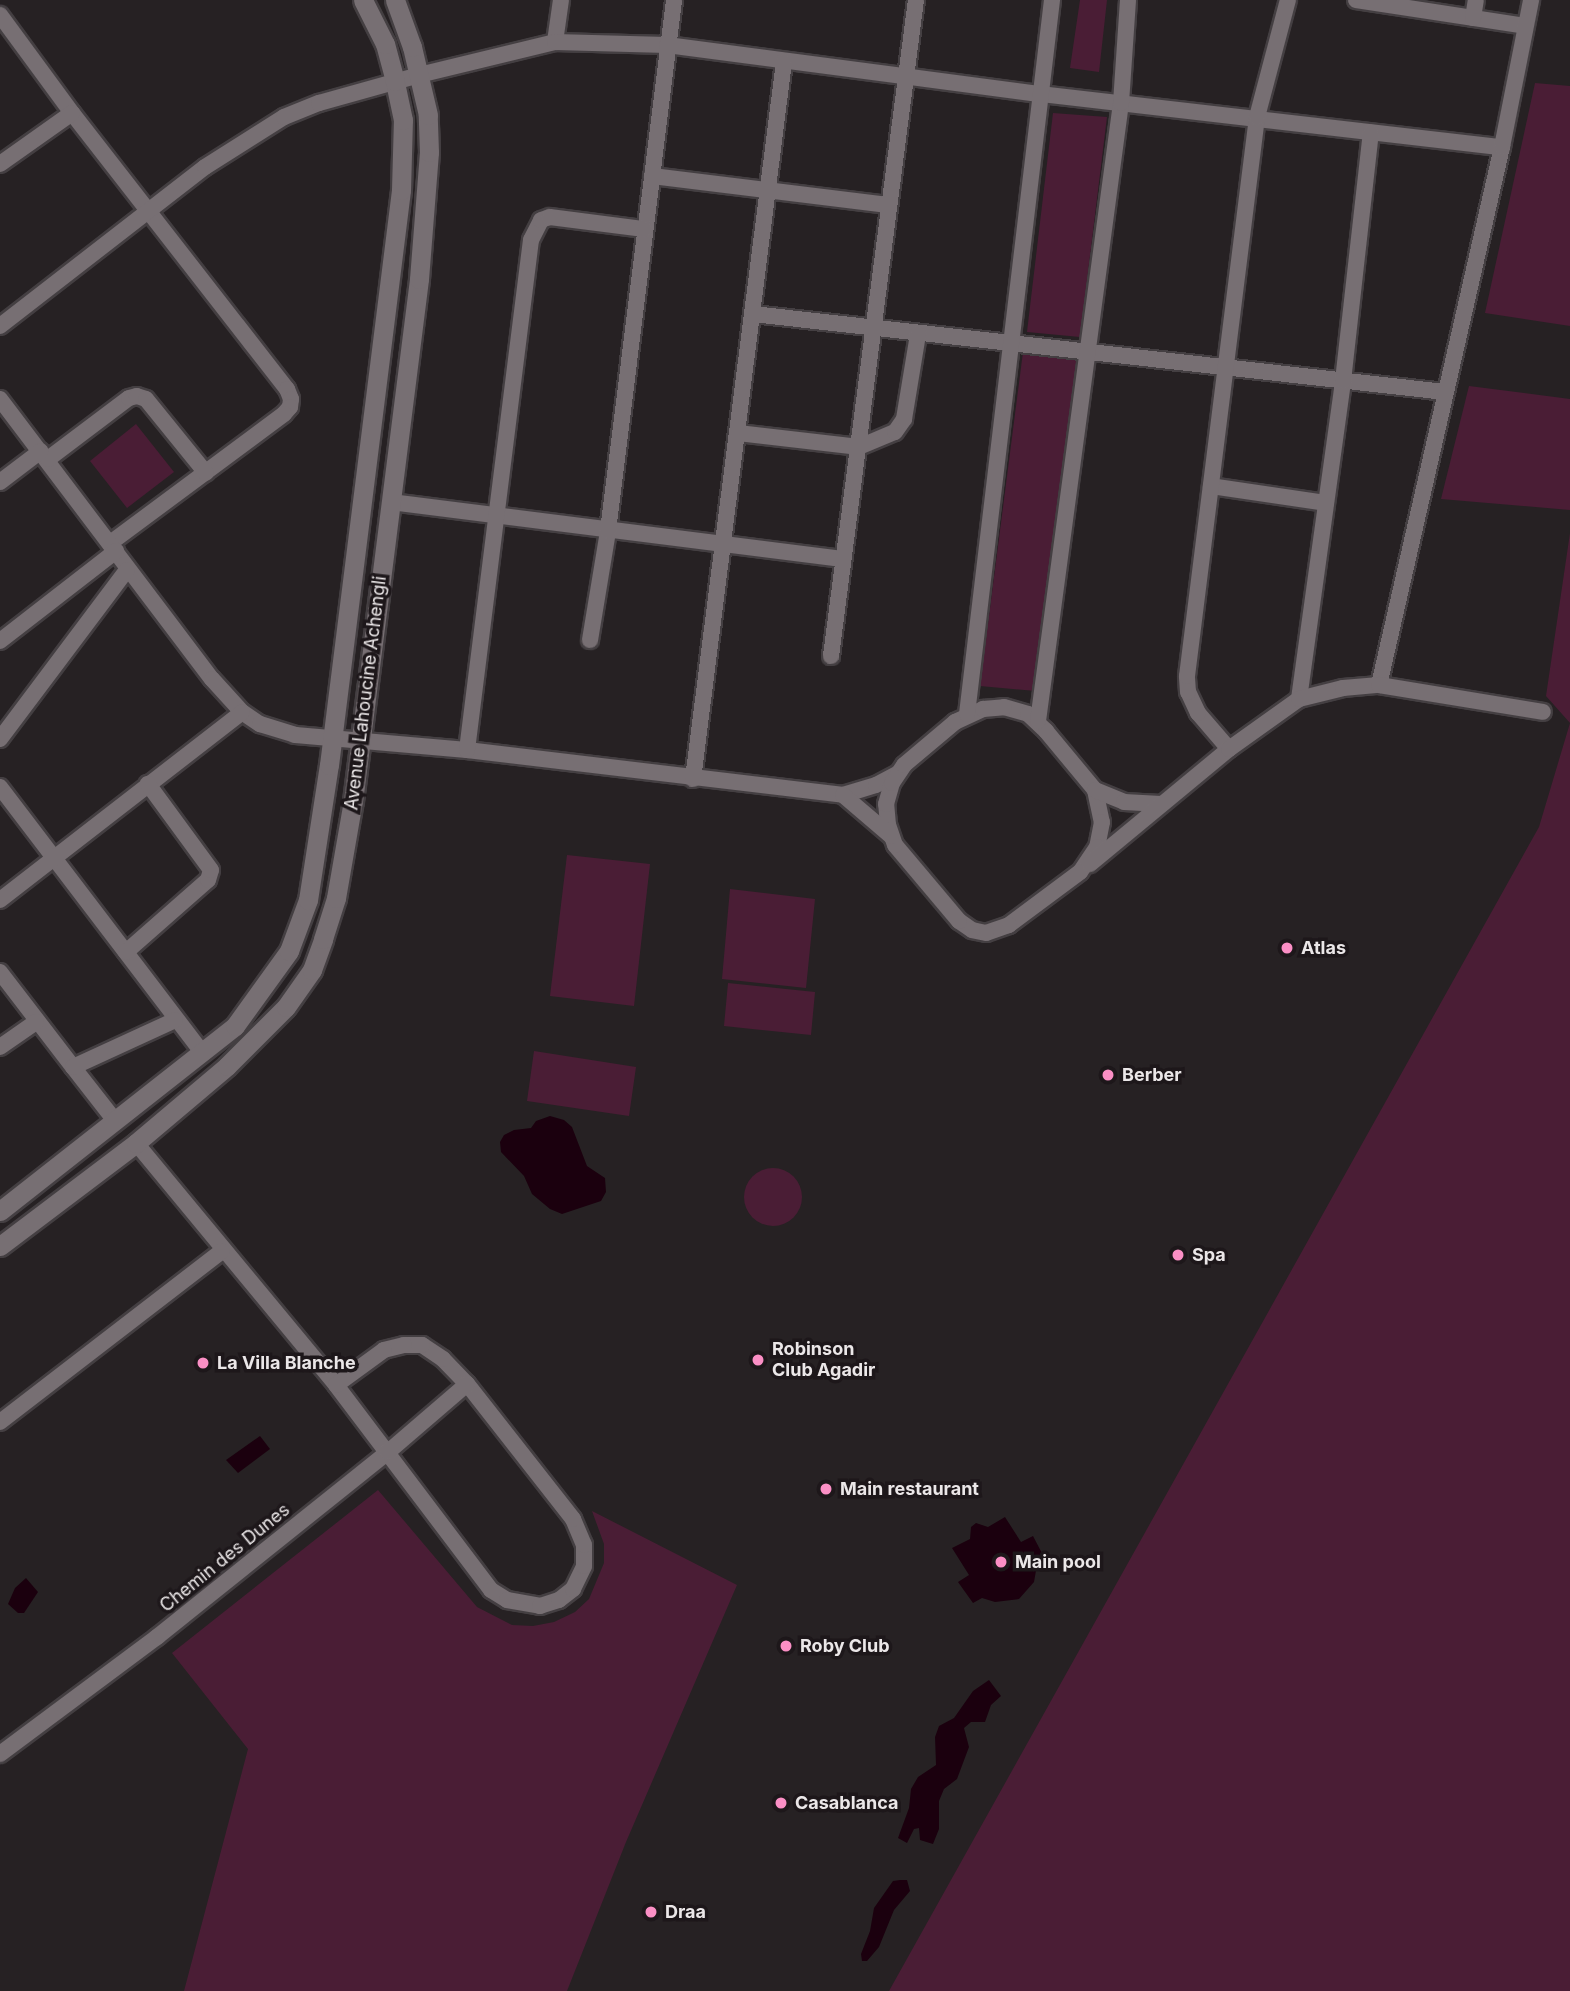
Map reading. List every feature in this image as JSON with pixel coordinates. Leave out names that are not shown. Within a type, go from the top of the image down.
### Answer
[{"type":"street","name":"Avenue Lahoucine Achengli","points":[[0,1211],[235,1026],[289,951],[308,900],[333,736],[401,190],[403,120],[385,44],[363,0]]},
{"type":"street","name":"Avenue Lahoucine Achengli","points":[[0,1246],[136,1143],[237,1056],[286,1007],[312,970],[336,898],[361,739],[419,279],[429,152],[428,115],[419,75],[409,35],[394,0]]},
{"type":"street","points":[[555,42],[561,0]]},
{"type":"street","points":[[590,640],[608,531],[674,0]]},
{"type":"street","points":[[831,656],[916,0]]},
{"type":"street","points":[[967,714],[1052,0]]},
{"type":"street","points":[[1038,721],[1121,103],[1128,0]]},
{"type":"street","points":[[1229,749],[1198,713],[1188,684],[1257,117],[1288,0]]},
{"type":"street","points":[[1356,0],[1525,26]]},
{"type":"street","points":[[1473,18],[1476,0]]},
{"type":"street","points":[[1379,685],[1502,147],[1531,0]]},
{"type":"street","points":[[0,15],[72,113],[287,390],[290,399],[290,407],[284,414],[113,547],[0,641]]},
{"type":"street","points":[[0,326],[205,167],[284,117],[319,103],[395,81],[555,42],[667,46],[1041,94],[1502,147]]},
{"type":"street","points":[[693,779],[785,62]]},
{"type":"street","points":[[0,164],[72,113]]},
{"type":"street","points":[[1299,699],[1343,381],[1371,133]]},
{"type":"street","points":[[652,176],[888,205]]},
{"type":"street","points":[[467,750],[534,229],[541,220],[550,218],[644,229]]},
{"type":"street","points":[[753,314],[1445,392]]},
{"type":"street","points":[[738,433],[859,447],[895,432],[904,419],[918,334]]},
{"type":"street","points":[[0,482],[129,398],[137,396],[146,399],[206,473]]},
{"type":"street","points":[[0,399],[212,679],[242,712],[260,724],[295,735],[333,736],[467,750],[844,795],[876,785],[897,774],[967,714],[1004,706],[1038,721],[1095,790],[1101,811],[1101,835],[1091,859],[1080,872]]},
{"type":"street","points":[[1211,486],[1326,503]]},
{"type":"street","points":[[391,502],[842,559]]},
{"type":"street","points":[[0,739],[127,570]]},
{"type":"street","points":[[897,774],[886,804],[895,845],[959,921],[979,933],[1002,930],[1080,872],[1229,749],[1299,699],[1343,688],[1379,685],[1543,712]]},
{"type":"street","points":[[0,900],[242,712]]},
{"type":"street","points":[[126,952],[208,880],[211,870],[148,784]]},
{"type":"street","points":[[0,787],[175,1020],[203,1053]]},
{"type":"street","points":[[1095,790],[1124,802],[1161,804]]},
{"type":"street","points":[[844,795],[891,836]]},
{"type":"street","points":[[0,972],[36,1022],[116,1122]]},
{"type":"street","points":[[73,1067],[175,1020]]},
{"type":"street","points":[[0,1047],[36,1022]]},
{"type":"street","points":[[136,1143],[222,1251],[336,1385],[491,1590],[507,1600],[540,1606],[559,1600],[573,1589],[584,1566],[583,1545],[573,1519],[467,1384],[443,1359],[422,1345],[404,1345],[384,1350],[336,1385]]},
{"type":"street","points":[[0,1422],[222,1251]]},
{"type":"street","name":"Chemin des Dunes","points":[[0,1754],[157,1637],[388,1452],[467,1384]]},
{"type":"shaded area","points":[[1080,0],[1107,0],[1099,72],[1070,68]]},
{"type":"shaded area","points":[[1535,83],[1570,86],[1570,326],[1485,313]]},
{"type":"shaded area","points":[[1053,113],[1107,117],[1080,337],[1027,332]]},
{"type":"shaded area","points":[[1023,352],[1078,358],[1036,691],[980,686]]},
{"type":"shaded area","points":[[1469,386],[1570,399],[1570,510],[1441,499]]},
{"type":"shaded area","points":[[136,424],[174,472],[127,508],[90,461]]},
{"type":"shaded area","points":[[1570,533],[1570,723],[1546,696]]},
{"type":"shaded area","points":[[1570,723],[1570,1991],[889,1991],[1539,827]]},
{"type":"shaded area","points":[[567,855],[650,864],[634,1006],[550,996]]},
{"type":"shaded area","points":[[730,889],[815,899],[806,988],[722,979]]},
{"type":"shaded area","points":[[728,983],[815,992],[811,1035],[724,1026]]},
{"type":"shaded area","points":[[534,1051],[636,1067],[629,1116],[527,1101]]},
{"type":"shaded area","points":[[550,1116],[564,1120],[572,1127],[587,1166],[605,1178],[606,1192],[601,1201],[562,1214],[550,1209],[532,1194],[524,1176],[501,1152],[500,1142],[504,1135],[514,1130],[531,1128],[536,1121]]},
{"type":"shaded area","points":[[767,1168],[779,1168],[794,1176],[802,1191],[802,1203],[794,1218],[779,1226],[767,1226],[752,1218],[744,1203],[744,1191],[752,1176]]},
{"type":"shaded area","points":[[260,1436],[270,1449],[238,1473],[226,1460]]},
{"type":"shaded area","points":[[378,1490],[477,1607],[512,1625],[533,1626],[554,1622],[575,1612],[589,1599],[604,1563],[604,1544],[592,1511],[737,1585],[626,1842],[567,1991],[184,1991],[248,1749],[172,1653]]},
{"type":"shaded area","name":"Main pool","points":[[1005,1517],[1021,1542],[1033,1536],[1045,1559],[1037,1565],[1034,1582],[1019,1599],[995,1602],[982,1598],[973,1603],[958,1582],[969,1575],[952,1548],[970,1539],[971,1527],[976,1523],[988,1527]]},
{"type":"shaded area","points":[[26,1578],[38,1592],[24,1613],[18,1613],[8,1604],[15,1588]]},
{"type":"shaded area","points":[[989,1680],[1001,1696],[991,1705],[985,1722],[971,1722],[964,1728],[969,1747],[957,1779],[944,1789],[939,1801],[939,1829],[933,1844],[920,1840],[919,1828],[914,1829],[907,1843],[898,1838],[909,1808],[911,1789],[918,1777],[936,1765],[935,1737],[939,1726],[954,1718],[973,1691]]},
{"type":"shaded area","points":[[907,1880],[910,1891],[894,1910],[879,1947],[867,1961],[862,1961],[861,1954],[870,1931],[874,1908],[893,1881]]},
{"type":"place","name":"Atlas","points":[[1287,948]]},
{"type":"place","name":"Berber","points":[[1108,1075]]},
{"type":"place","name":"Spa","points":[[1178,1255]]},
{"type":"place","name":"Robinson Club Agadir","points":[[758,1360]]},
{"type":"place","name":"La Villa Blanche","points":[[203,1363]]},
{"type":"place","name":"Main restaurant","points":[[826,1489]]},
{"type":"place","name":"Main pool","points":[[1001,1562]]},
{"type":"place","name":"Roby Club","points":[[786,1646]]},
{"type":"place","name":"Casablanca","points":[[781,1803]]},
{"type":"place","name":"Draa","points":[[651,1912]]}]
